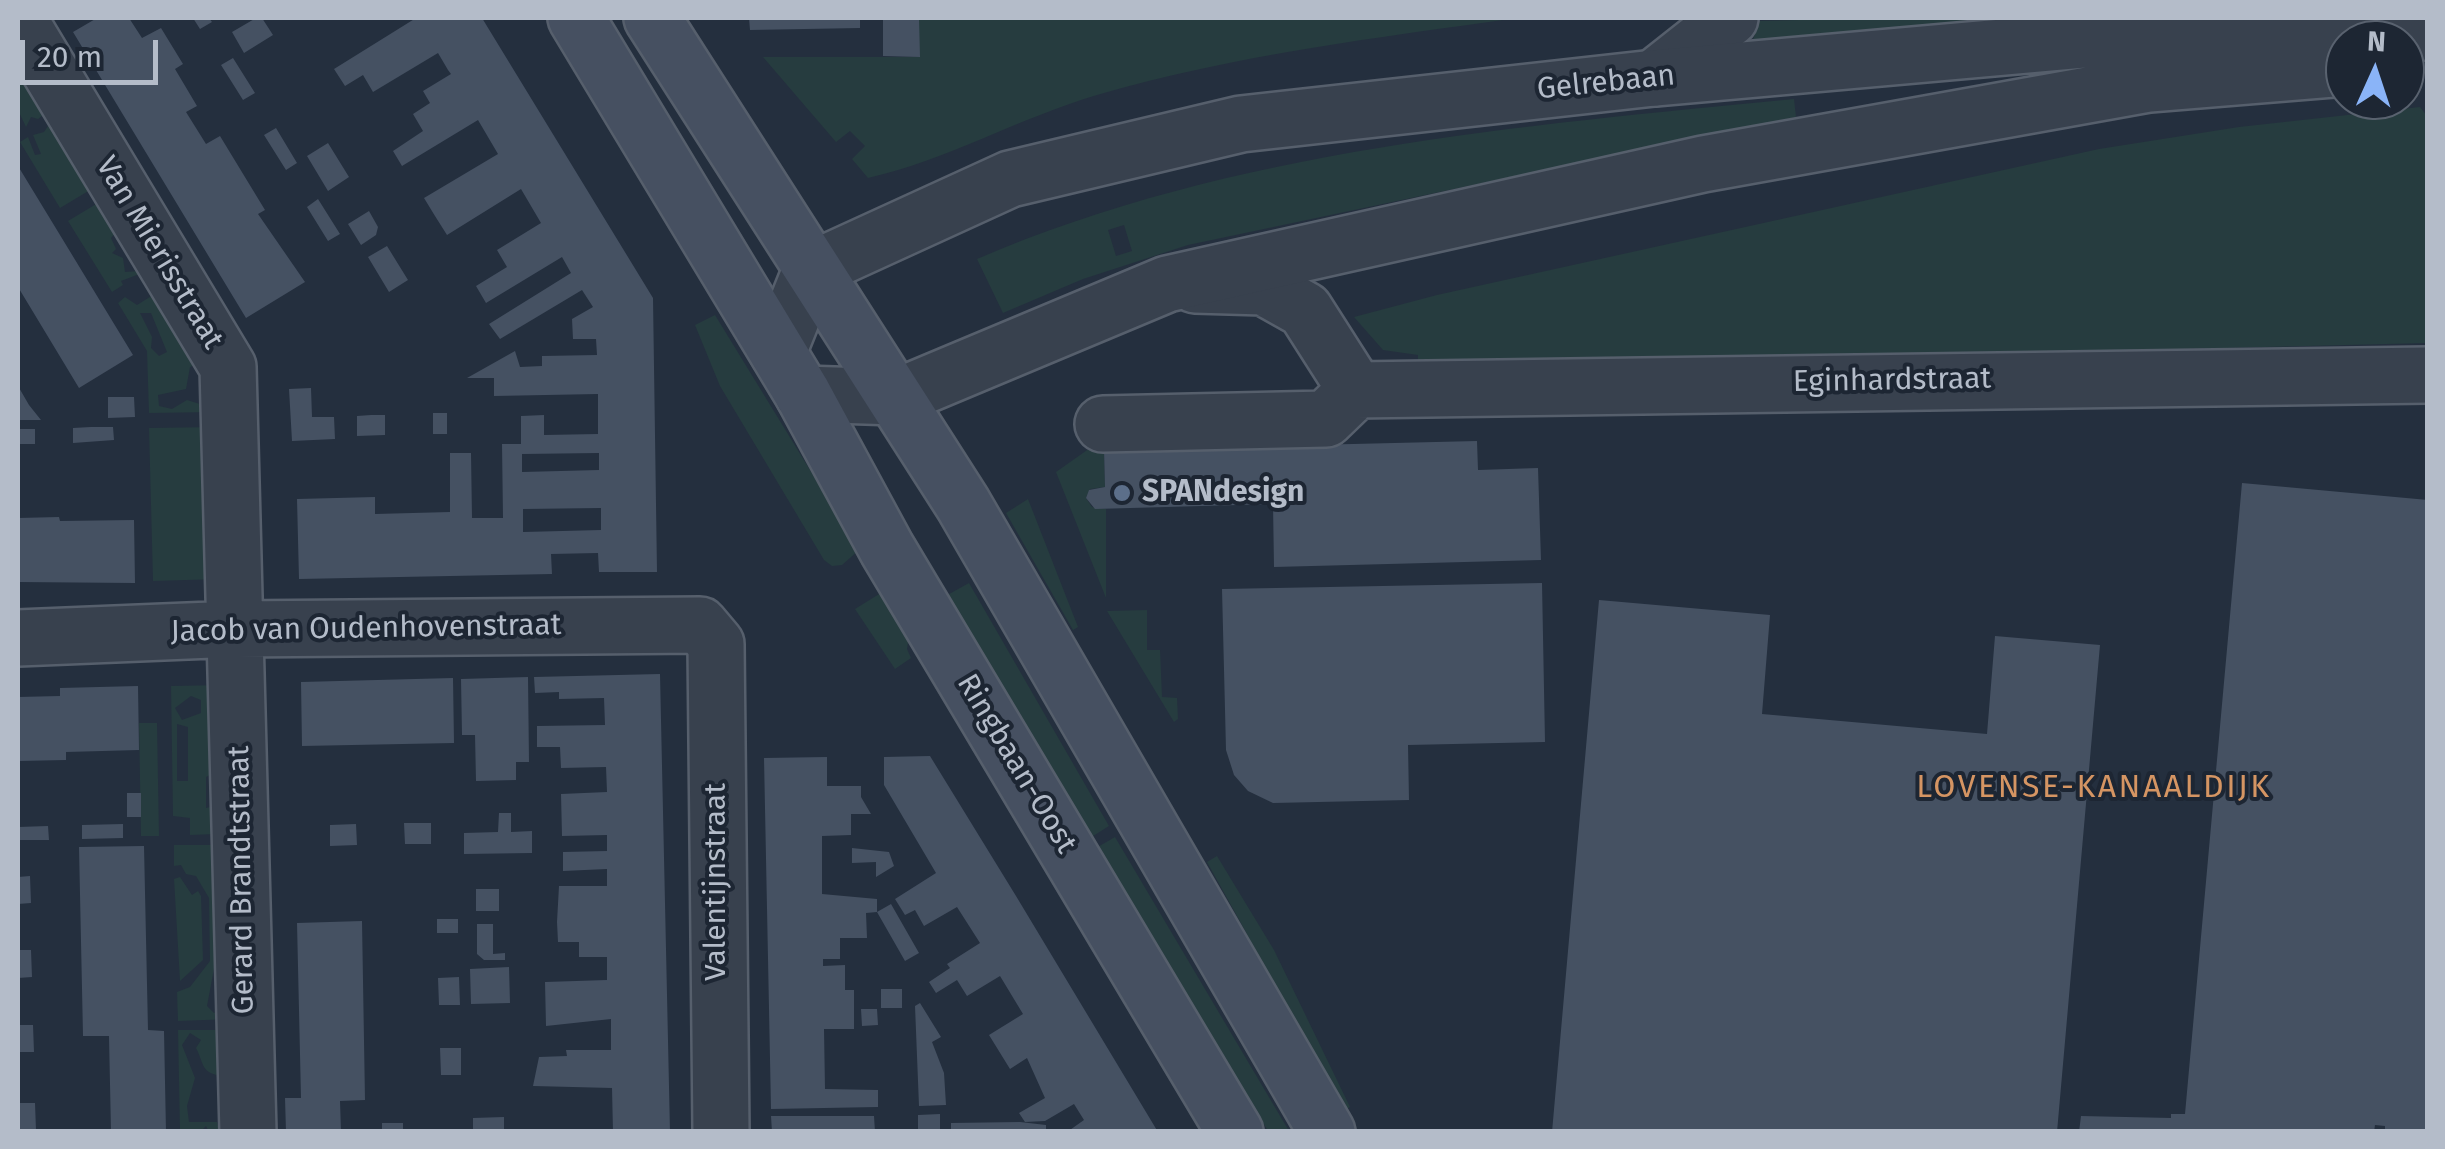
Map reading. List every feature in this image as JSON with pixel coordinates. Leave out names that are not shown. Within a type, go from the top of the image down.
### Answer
[{"type":"main road","name":"Ringbaan-Oost","points":[[576,18],[791,373],[887,549],[1235,1132]]},
{"type":"main road","points":[[652,18],[811,270],[897,397],[1327,1132]]},
{"type":"street","name":"Van Mierisstraat","points":[[18,18],[228,367],[236,630]]},
{"type":"street","points":[[1654,78],[1730,18]]},
{"type":"street","name":"Gelrebaan","points":[[811,270],[1010,179],[1242,124],[1654,78],[2094,38],[2428,32]]},
{"type":"street","points":[[811,270],[791,373],[897,397],[1166,284],[1702,164],[2150,84],[2325,70]]},
{"type":"street","points":[[1103,424],[1326,419],[1356,390],[1305,310],[1264,287],[1166,284]]},
{"type":"street","name":"Eginhardstraat","points":[[1356,390],[2428,375]]},
{"type":"street","name":"Jacob van Oudenhovenstraat","points":[[18,638],[682,621],[700,624],[712,634]]},
{"type":"street","name":"Gerard Brandtstraat","points":[[236,630],[248,1132]]},
{"type":"street","name":"Valentijnstraat","points":[[712,634],[716,644],[721,1132]]},
{"type":"green space","points":[[919,18],[1517,18],[1306,49],[1149,81],[1068,104],[926,161],[868,178],[852,159],[865,146],[850,131],[836,142],[763,57],[919,57]]},
{"type":"green space","points":[[2085,18],[1900,32],[1880,28],[1880,34],[1752,43],[1759,21]]},
{"type":"green space","points":[[18,48],[53,107],[38,119],[31,117],[26,127],[18,110],[18,74],[22,70]]},
{"type":"green space","points":[[1794,99],[1796,117],[1188,245],[1083,279],[1003,313],[977,259],[1074,222],[1174,191],[1275,167],[1482,132]],"holes":[[[1124,225],[1132,251],[1116,256],[1108,230]]]},
{"type":"green space","points":[[2425,113],[2427,343],[1418,368],[1418,355],[1383,350],[1354,317],[1437,295],[2099,149],[2325,117],[2425,120]]},
{"type":"green space","points":[[50,123],[100,184],[60,208],[20,142],[28,137],[35,155],[41,154],[33,135],[44,132]]},
{"type":"green space","points":[[108,197],[142,273],[121,281],[123,285],[112,292],[68,221]],"holes":[[[119,229],[140,271],[125,272],[123,258],[112,253],[116,249],[111,238]]]},
{"type":"green space","points":[[153,295],[211,366],[216,412],[149,413],[147,351],[118,303],[125,297],[137,305]],"holes":[[[140,313],[151,313],[167,352],[159,356],[151,348],[152,337]],[[197,364],[208,396],[203,405],[187,400],[172,409],[159,406],[158,395],[186,389],[190,367]]]},
{"type":"green space","points":[[715,315],[859,550],[842,565],[832,566],[824,560],[720,386],[695,325]]},
{"type":"green space","points":[[217,427],[220,579],[153,581],[149,428]]},
{"type":"green space","points":[[1090,448],[1104,450],[1105,487],[1090,489],[1086,498],[1092,507],[1106,509],[1106,598],[1056,472]]},
{"type":"green space","points":[[1028,499],[1078,627],[1073,630],[1006,513]]},
{"type":"green space","points":[[969,583],[1109,826],[1090,838],[942,598]]},
{"type":"green space","points":[[884,591],[909,636],[907,649],[911,658],[895,669],[855,609]]},
{"type":"green space","points":[[1147,610],[1147,650],[1160,650],[1162,697],[1177,698],[1178,719],[1174,722],[1107,611]]},
{"type":"green space","points":[[224,685],[212,774],[206,777],[206,808],[216,806],[216,834],[190,835],[190,818],[173,816],[171,686]],"holes":[[[191,696],[201,700],[201,713],[182,720],[175,708]],[[177,724],[188,727],[188,781],[177,781]]]},
{"type":"green space","points":[[139,723],[157,723],[159,836],[141,836]]},
{"type":"green space","points":[[1115,837],[1289,1131],[1268,1131],[1096,848]]},
{"type":"green space","points":[[174,845],[227,845],[232,1019],[178,1021],[177,992],[190,987],[210,961],[209,898],[196,876],[186,874],[181,865],[174,866]],"holes":[[[216,958],[224,1007],[214,1013],[207,1006]]]},
{"type":"green space","points":[[1217,856],[1274,950],[1350,1107],[1333,1118],[1247,934],[1207,862]]},
{"type":"green space","points":[[180,877],[192,895],[198,891],[201,896],[203,960],[180,981],[174,879]]},
{"type":"green space","points":[[178,1030],[232,1030],[234,1131],[227,1131],[223,1076],[204,1067],[196,1048],[201,1040],[190,1033],[182,1045],[195,1078],[187,1106],[189,1122],[217,1122],[219,1130],[224,1131],[208,1130],[206,1126],[201,1131],[180,1131]]},
{"type":"building","points":[[97,18],[129,18],[142,38],[161,28],[183,64],[175,69],[197,106],[186,112],[206,144],[220,136],[265,210],[258,214],[305,282],[246,318],[73,32]]},
{"type":"building","points":[[193,18],[209,18],[212,22],[200,29]]},
{"type":"building","points":[[262,18],[273,35],[244,53],[232,32]]},
{"type":"building","points":[[416,18],[482,18],[653,298],[657,572],[599,572],[598,553],[551,554],[552,574],[299,579],[297,499],[375,497],[375,514],[450,512],[450,453],[471,453],[472,518],[503,518],[502,444],[521,444],[521,416],[544,415],[544,435],[598,434],[598,394],[494,396],[494,378],[467,378],[515,351],[520,367],[542,366],[542,356],[597,355],[596,339],[573,339],[572,319],[593,307],[582,290],[500,339],[489,324],[571,273],[562,257],[486,303],[476,286],[507,267],[497,250],[541,223],[521,189],[447,235],[435,216],[424,198],[498,154],[478,120],[402,166],[393,151],[423,131],[413,114],[430,103],[423,91],[451,74],[438,53],[373,92],[363,75],[345,86],[334,69]],"holes":[[[599,453],[599,470],[522,472],[522,454]],[[601,508],[601,530],[523,532],[523,509]]]},
{"type":"building","points":[[749,18],[860,18],[860,28],[750,30]]},
{"type":"building","points":[[883,18],[919,18],[920,57],[883,56]]},
{"type":"building","points":[[233,58],[255,93],[243,100],[221,65]]},
{"type":"building","points":[[276,128],[297,163],[286,170],[264,135]]},
{"type":"building","points":[[328,143],[349,177],[328,191],[307,156]]},
{"type":"building","points":[[18,166],[133,355],[79,388],[18,287]]},
{"type":"building","points":[[318,199],[340,234],[328,241],[307,207]]},
{"type":"building","points":[[369,211],[378,227],[376,235],[361,245],[348,224]]},
{"type":"building","points":[[387,246],[408,280],[389,292],[368,257]]},
{"type":"building","points":[[18,386],[29,405],[41,420],[18,420]]},
{"type":"building","points":[[311,388],[312,417],[334,417],[335,439],[292,441],[289,389]]},
{"type":"building","points":[[108,397],[134,397],[135,417],[108,418]]},
{"type":"building","points":[[433,413],[447,413],[447,434],[433,434]]},
{"type":"building","points":[[385,415],[385,435],[357,436],[357,416]]},
{"type":"building","points":[[113,427],[114,440],[73,443],[73,428]]},
{"type":"building","points":[[18,429],[35,429],[35,444],[18,444]]},
{"type":"building","points":[[1477,441],[1478,470],[1538,468],[1541,560],[1274,567],[1273,504],[1095,509],[1086,498],[1089,490],[1105,487],[1104,450]]},
{"type":"building","points":[[2242,483],[2428,500],[2428,1132],[2385,1132],[2385,1126],[2375,1125],[2374,1132],[2079,1132],[2081,1116],[2171,1118],[2171,1114],[2185,1114]]},
{"type":"building","points":[[59,517],[60,521],[134,520],[135,583],[18,582],[18,518]]},
{"type":"building","points":[[1542,583],[1545,742],[1408,745],[1409,800],[1273,803],[1248,791],[1234,775],[1226,750],[1222,589]]},
{"type":"building","points":[[1599,600],[1770,615],[1762,714],[1987,734],[1995,636],[2100,645],[2057,1132],[1552,1132]]},
{"type":"building","points":[[660,674],[670,1132],[613,1132],[612,1088],[533,1086],[539,1057],[567,1056],[566,1050],[611,1050],[611,1019],[546,1026],[545,982],[607,980],[607,957],[579,957],[579,942],[558,942],[557,922],[559,886],[607,886],[607,869],[563,871],[563,852],[607,851],[607,835],[562,836],[561,794],[607,792],[606,767],[561,768],[560,747],[537,747],[537,726],[605,725],[604,698],[559,699],[559,692],[535,693],[534,677]]},
{"type":"building","points":[[528,677],[529,762],[516,762],[516,780],[476,781],[475,735],[462,735],[461,679]]},
{"type":"building","points":[[453,678],[454,743],[302,746],[301,682]]},
{"type":"building","points":[[138,686],[139,750],[66,752],[66,760],[18,761],[18,697],[60,696],[60,688]]},
{"type":"building","points":[[930,756],[1158,1132],[1067,1132],[1084,1120],[1074,1104],[1045,1121],[1025,1122],[1019,1113],[1045,1098],[1027,1058],[1010,1069],[989,1035],[1023,1014],[1000,976],[967,996],[957,980],[936,993],[929,982],[950,968],[947,964],[980,943],[957,907],[924,926],[915,910],[905,915],[895,899],[936,873],[884,785],[884,757]]},
{"type":"building","points":[[827,757],[827,786],[861,786],[861,797],[871,814],[851,814],[851,835],[822,836],[822,894],[877,899],[877,912],[866,913],[867,938],[840,938],[840,959],[823,959],[823,966],[845,965],[845,990],[854,990],[854,1029],[824,1029],[825,1089],[878,1090],[878,1107],[771,1109],[764,758]]},
{"type":"building","points":[[127,793],[141,793],[141,817],[127,817]]},
{"type":"building","points":[[499,813],[511,813],[511,832],[532,831],[532,853],[464,854],[464,833],[498,832]]},
{"type":"building","points":[[404,823],[431,823],[431,844],[405,844]]},
{"type":"building","points":[[123,824],[123,838],[82,839],[82,825]]},
{"type":"building","points":[[356,824],[357,845],[330,846],[330,825]]},
{"type":"building","points":[[48,826],[49,840],[18,840],[18,827]]},
{"type":"building","points":[[144,846],[148,1030],[164,1031],[166,1132],[111,1132],[109,1036],[83,1036],[79,847]]},
{"type":"building","points":[[852,848],[889,852],[894,866],[876,877],[876,862],[852,863]]},
{"type":"building","points":[[30,876],[31,903],[18,904],[18,877]]},
{"type":"building","points":[[476,889],[499,889],[499,911],[476,911]]},
{"type":"building","points":[[891,904],[919,953],[905,961],[877,912]]},
{"type":"building","points":[[437,919],[458,919],[458,933],[437,933]]},
{"type":"building","points":[[362,921],[365,1100],[340,1101],[341,1132],[286,1132],[285,1098],[301,1098],[297,923]]},
{"type":"building","points":[[477,924],[493,924],[493,954],[505,953],[505,960],[484,960],[477,954]]},
{"type":"building","points":[[18,950],[31,950],[32,977],[18,978]]},
{"type":"building","points":[[509,967],[510,1003],[471,1004],[470,969]]},
{"type":"building","points":[[459,977],[460,1005],[439,1005],[438,978]]},
{"type":"building","points":[[881,989],[902,989],[902,1008],[881,1008]]},
{"type":"building","points":[[920,1003],[941,1037],[932,1042],[944,1073],[946,1105],[919,1106],[915,1006]]},
{"type":"building","points":[[861,1009],[877,1009],[878,1025],[862,1026]]},
{"type":"building","points":[[18,1025],[33,1025],[34,1052],[18,1052]]},
{"type":"building","points":[[440,1048],[461,1048],[461,1075],[441,1075]]},
{"type":"building","points":[[18,1103],[35,1103],[36,1130],[18,1130]]},
{"type":"building","points":[[940,1114],[940,1132],[918,1132],[918,1115]]},
{"type":"building","points":[[771,1116],[874,1116],[875,1132],[772,1132]]},
{"type":"building","points":[[504,1117],[504,1132],[473,1132],[473,1118]]},
{"type":"building","points":[[382,1123],[403,1123],[403,1132],[382,1132]]},
{"type":"building","points":[[951,1123],[1046,1125],[1046,1132],[951,1132]]},
{"type":"place","name":"SPANdesign","points":[[1122,493]]},
{"type":"district","name":"LOVENSE-KANAALDIJK","points":[[2094,788]]}]
